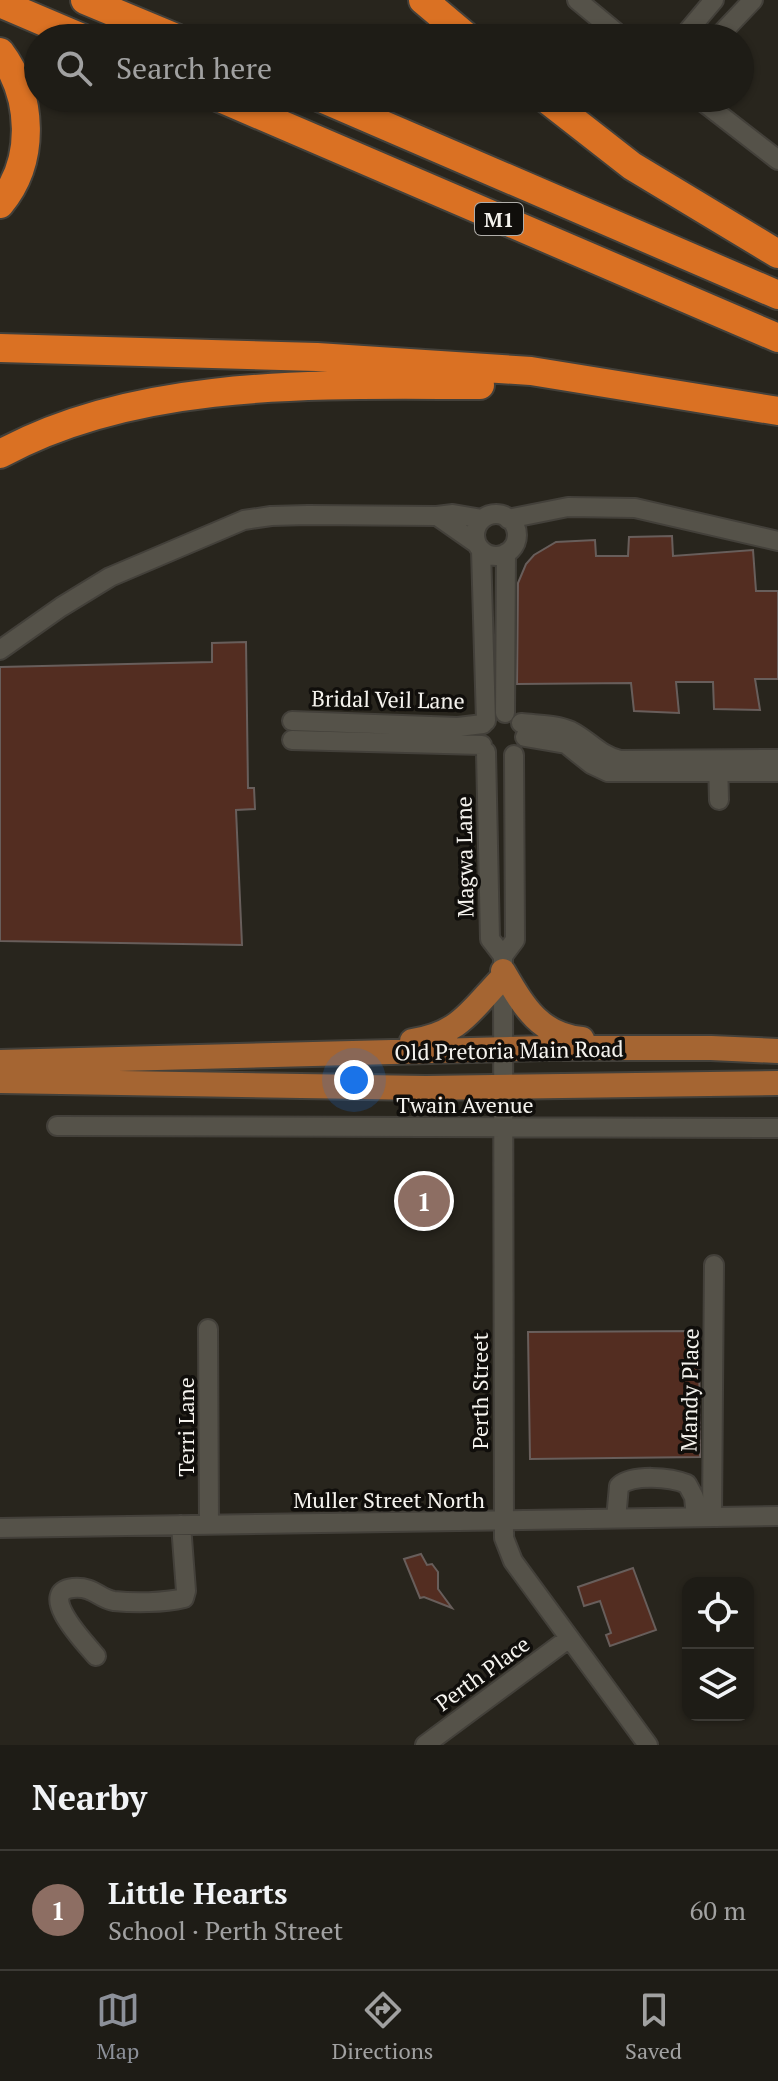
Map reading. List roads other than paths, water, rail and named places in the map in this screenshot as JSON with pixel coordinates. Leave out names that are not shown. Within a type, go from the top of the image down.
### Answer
[{"type":"highway","points":[[85,0],[142,24]]},
{"type":"highway","points":[[423,0],[451,24]]},
{"type":"highway","points":[[0,3],[49,24]]},
{"type":"highway","points":[[0,52],[9,64],[24,102]]},
{"type":"highway","points":[[0,204],[12,190],[22,164],[26,112]]},
{"type":"highway","name":"M1","points":[[253,112],[778,338]]},
{"type":"highway","name":"M1","points":[[353,112],[778,295]]},
{"type":"highway","points":[[563,112],[632,166],[778,254]]},
{"type":"highway","points":[[0,348],[317,357],[531,371],[778,411]]},
{"type":"highway","points":[[0,454],[61,427],[125,406],[209,393],[334,386],[617,385]]},
{"type":"main road","points":[[314,1054],[434,1038],[456,1027],[503,968],[534,1018],[555,1033],[683,1048]]},
{"type":"main road","name":"Old Pretoria Main Road","points":[[0,1062],[545,1048],[778,1051]]},
{"type":"main road","name":"Old Pretoria Main Road","points":[[0,1081],[426,1088],[778,1083]]},
{"type":"street","points":[[577,0],[606,24]]},
{"type":"street","points":[[694,24],[714,0]]},
{"type":"street","points":[[730,24],[753,0]]},
{"type":"street","points":[[700,17],[707,24]]},
{"type":"street","points":[[716,112],[778,160]]},
{"type":"street","points":[[508,519],[568,507],[635,508],[778,541]]},
{"type":"street","points":[[516,537],[538,512]]},
{"type":"street","points":[[0,650],[110,577],[244,520],[308,515],[467,515],[482,519],[495,514],[513,524],[515,543],[506,553],[493,556],[437,516]]},
{"type":"street","points":[[479,547],[475,531],[482,519]]},
{"type":"street","name":"Magwa Lane","points":[[479,547],[484,722],[480,738],[484,749],[490,939],[503,968]]},
{"type":"street","points":[[484,749],[499,758],[514,755],[523,744],[517,725],[506,553]]},
{"type":"street","points":[[484,722],[496,714],[517,725],[561,728],[582,747],[620,760],[778,772]]},
{"type":"street","name":"Bridal Veil Lane","points":[[292,731],[394,733],[484,722]]},
{"type":"street","name":"Bridal Veil Lane","points":[[394,733],[484,749]]},
{"type":"street","name":"Magwa Lane","points":[[502,1086],[503,968],[515,940],[514,755]]},
{"type":"street","points":[[718,766],[778,759]]},
{"type":"street","points":[[718,766],[719,800]]},
{"type":"street","name":"Perth Street","points":[[502,1086],[504,1538],[513,1561],[648,1745]]},
{"type":"street","name":"Twain Avenue","points":[[57,1126],[778,1128]]},
{"type":"street","name":"Mandy Place","points":[[704,1517],[714,1265]]},
{"type":"street","name":"Terri Lane","points":[[208,1329],[209,1524]]},
{"type":"street","points":[[616,1519],[619,1486],[627,1480],[660,1479],[687,1484],[704,1517]]},
{"type":"street","name":"Muller Street North","points":[[0,1528],[778,1516]]},
{"type":"street","points":[[96,1656],[61,1612],[58,1600],[62,1592],[71,1588],[96,1590],[111,1601],[184,1598],[181,1525]]},
{"type":"street","name":"Perth Place","points":[[425,1745],[568,1639]]},
{"type":"place","name":"Little Hearts","points":[[424,1201]]}]
